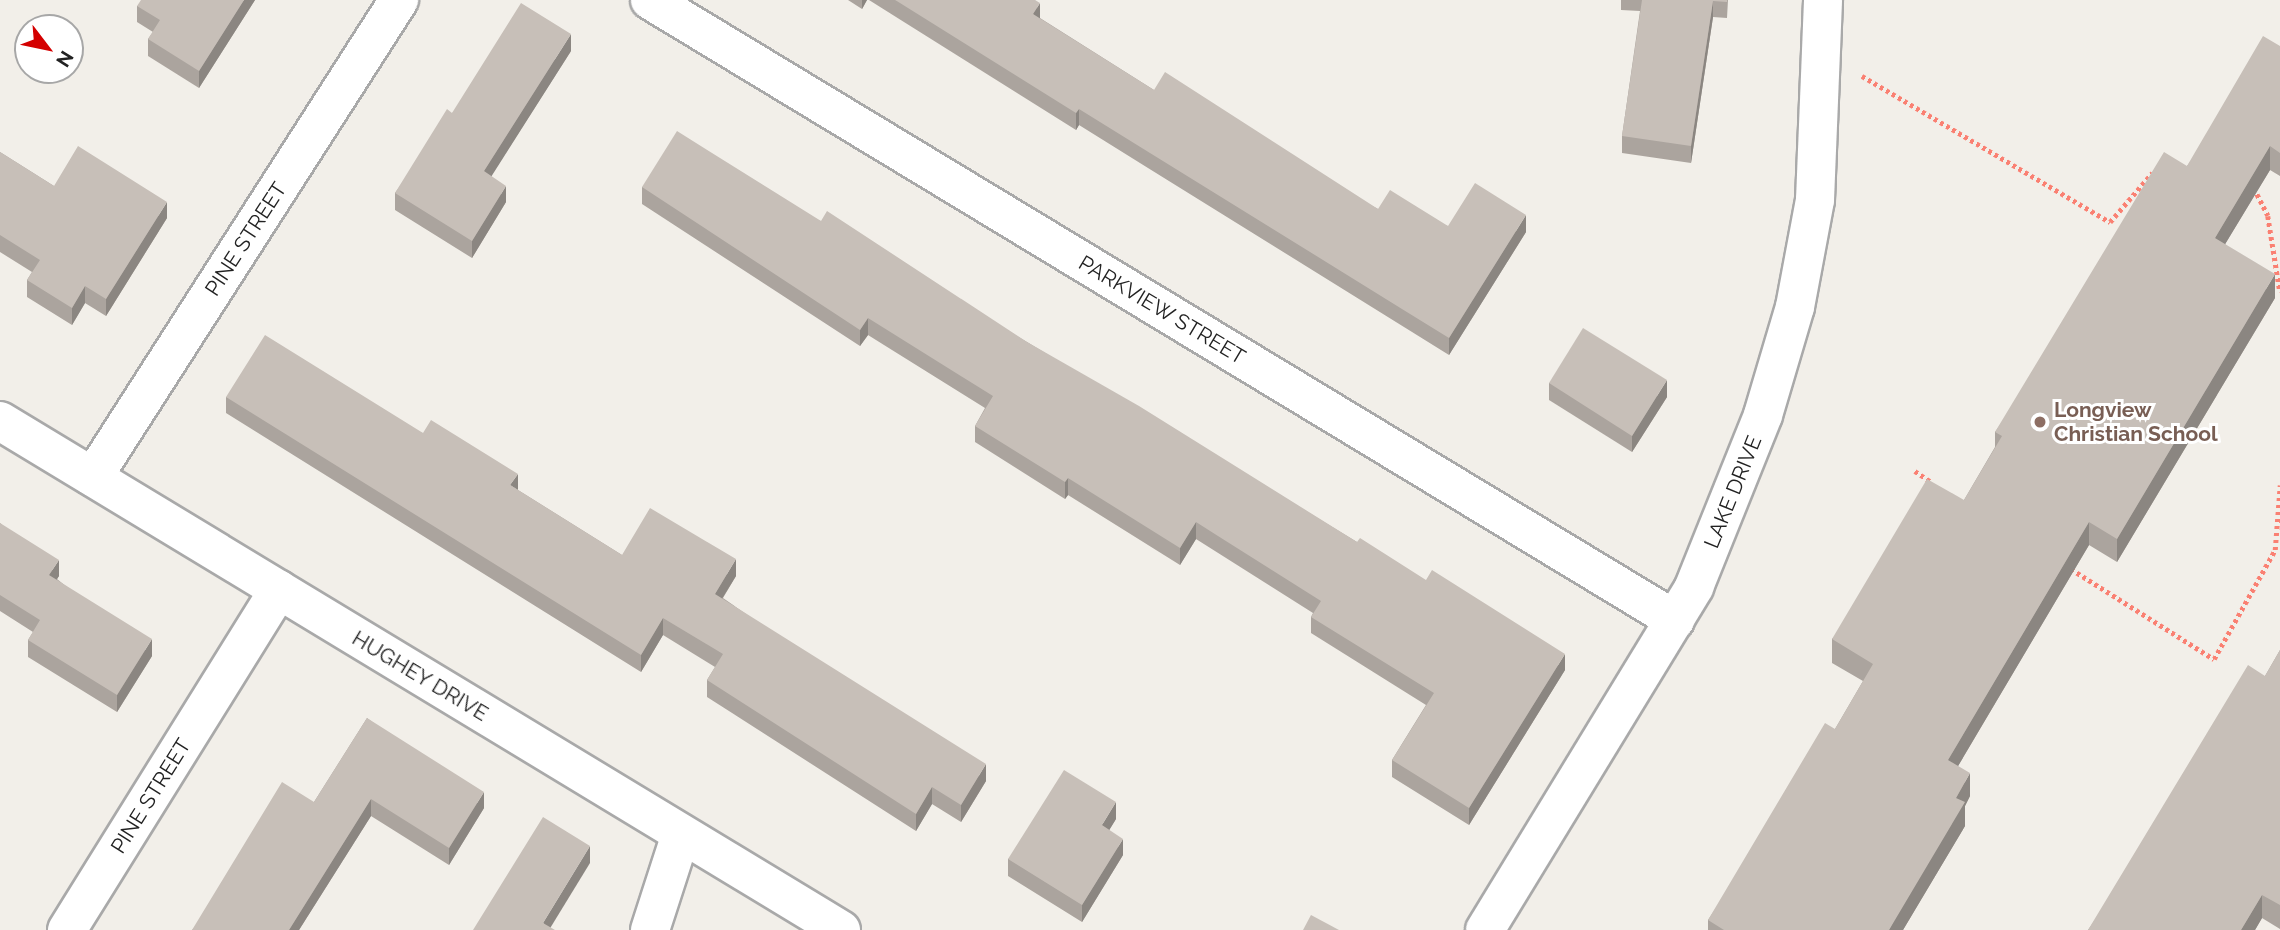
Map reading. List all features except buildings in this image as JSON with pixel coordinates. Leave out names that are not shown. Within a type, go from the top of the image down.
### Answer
[{"type":"street","name":"PINE STREET","points":[[93,477],[399,0]]},
{"type":"street","name":"PARKVIEW STREET","points":[[650,0],[1675,620]]},
{"type":"street","name":"LAKE DRIVE","points":[[1485,930],[1675,620],[1703,566],[1763,415],[1796,307],[1815,200],[1823,0]]},
{"type":"street","name":"HUGHEY DRIVE","points":[[0,421],[841,930]]},
{"type":"street","name":"PINE STREET","points":[[67,930],[279,590]]},
{"type":"street","points":[[650,930],[681,834]]},
{"type":"path","points":[[1862,76],[2110,222],[2155,169]]},
{"type":"path","points":[[2244,181],[2258,190],[2268,216],[2280,292]]},
{"type":"path","points":[[1915,471],[1938,486]]},
{"type":"path","points":[[2064,565],[2214,659],[2275,550],[2280,485]]},
{"type":"place","name":"Longview Christian School","points":[[2040,422]]}]
